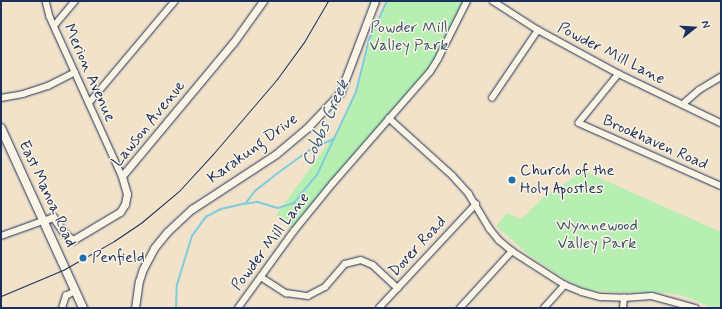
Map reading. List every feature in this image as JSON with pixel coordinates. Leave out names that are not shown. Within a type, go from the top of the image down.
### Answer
[{"type":"main road","name":"East Manoa Road","points":[[1,128],[83,308]]},
{"type":"street","name":"Merion Avenue","points":[[46,1],[54,26],[122,176]]},
{"type":"street","points":[[54,26],[75,1]]},
{"type":"street","points":[[89,103],[175,1]]},
{"type":"street","name":"Lawson Avenue","points":[[43,221],[53,217],[65,234],[73,240],[120,212],[125,204],[127,194],[122,176],[233,44],[263,1]]},
{"type":"street","name":"Karakung Drive","points":[[135,308],[139,281],[143,269],[154,248],[167,232],[192,209],[276,154],[307,128],[340,93],[375,1]]},
{"type":"street","name":"Powder Mill Lane","points":[[238,308],[294,231],[389,118],[430,72],[467,1]]},
{"type":"street","name":"Powder Mill Lane","points":[[493,1],[538,30],[619,74],[721,123]]},
{"type":"street","points":[[492,98],[538,30]]},
{"type":"street","points":[[1,98],[23,94],[48,86],[75,72]]},
{"type":"street","name":"Brookhaven Road","points":[[619,74],[579,123],[721,186]]},
{"type":"street","points":[[683,104],[699,90],[721,77]]},
{"type":"street","points":[[389,118],[453,176],[476,204],[490,229],[512,251],[565,285],[582,292],[601,297],[624,298],[652,296],[695,308]]},
{"type":"street","name":"Dover Road","points":[[380,308],[476,204]]},
{"type":"street","points":[[1,236],[43,221]]},
{"type":"street","points":[[460,308],[512,251]]},
{"type":"street","points":[[261,277],[286,294],[308,296],[325,287],[345,264],[354,260],[361,260],[373,265],[398,288]]},
{"type":"street","points":[[544,308],[565,285]]},
{"type":"street","points":[[62,308],[66,296],[75,291]]},
{"type":"street","points":[[623,308],[624,298]]},
{"type":"green space","name":"Powder Mill Valley Park","points":[[387,1],[467,1],[438,59],[294,231],[276,215],[341,126],[356,92],[369,40]]},
{"type":"green space","name":"Wynnewood Valley Park","points":[[584,171],[721,232],[721,308],[712,308],[687,297],[670,293],[608,292],[585,289],[568,281],[530,256],[496,226],[507,213],[521,219],[544,197]]},
{"type":"waterway","name":"Cobbs Creek","points":[[176,308],[177,285],[192,236],[206,217],[221,209],[243,204],[258,202],[278,208],[294,203],[317,175],[356,92],[369,40],[387,1]]},
{"type":"waterway","name":"Cobbs Creek","points":[[246,203],[255,191],[278,173],[310,150],[334,139]]},
{"type":"tram line","points":[[1,296],[63,270],[114,241],[142,222],[179,191],[213,154],[277,79],[304,42],[328,1]]},
{"type":"place","name":"Church of the Holy Apostles","points":[[512,180]]},
{"type":"place","name":"Penfield","points":[[83,258]]}]
